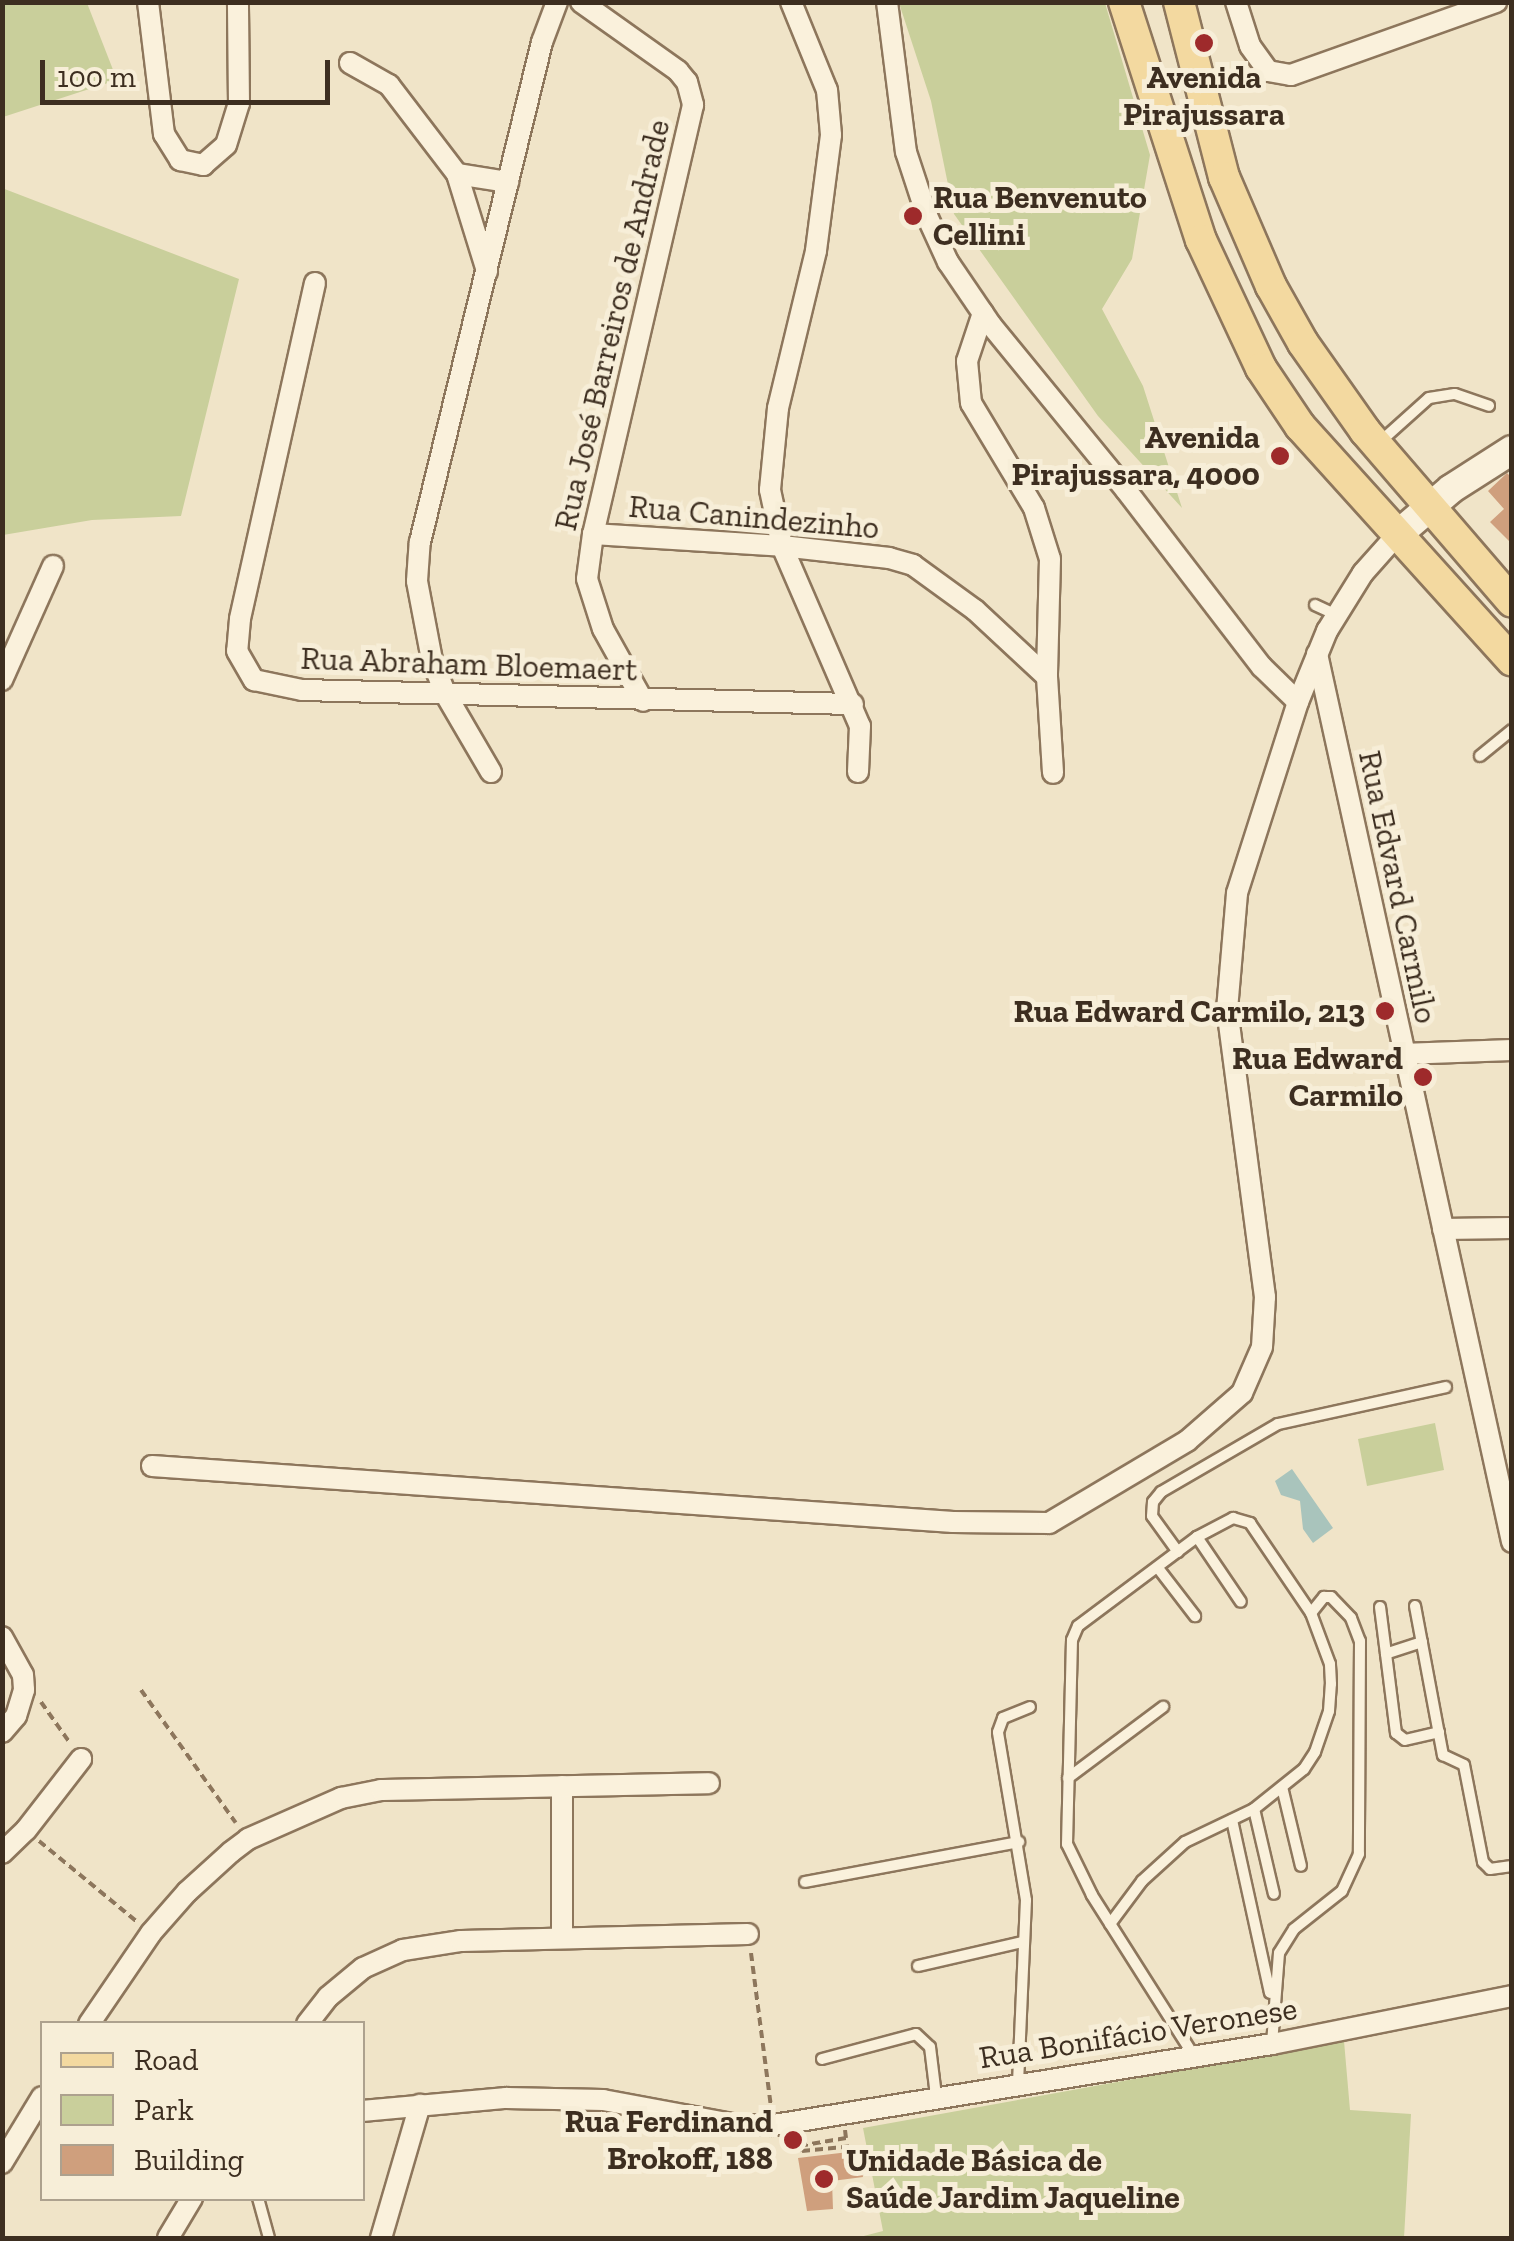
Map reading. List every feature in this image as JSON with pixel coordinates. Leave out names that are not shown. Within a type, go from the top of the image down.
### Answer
[{"type":"main road","points":[[1124,2],[1201,240],[1261,368],[1300,426],[1512,661]]},
{"type":"main road","points":[[1178,2],[1224,177],[1246,232],[1303,343],[1377,444],[1512,602]]},
{"type":"street","points":[[148,2],[164,134],[180,160],[202,165],[226,145],[239,104],[238,2]]},
{"type":"street","name":"Rua José Barreiros de Andrade","points":[[582,2],[678,71],[687,82],[692,106],[593,534],[587,579],[591,601],[644,701]]},
{"type":"street","points":[[791,2],[827,90],[832,136],[816,251],[772,451],[772,514],[782,546],[853,704],[862,746],[858,772]]},
{"type":"street","points":[[888,2],[906,152],[927,216],[948,262],[983,313],[1262,667],[1298,702]]},
{"type":"street","points":[[1236,2],[1250,46],[1268,71],[1292,75],[1496,2]]},
{"type":"street","points":[[491,772],[446,695],[422,616],[417,581],[420,542],[552,4]]},
{"type":"street","points":[[350,63],[388,85],[457,174],[486,271]]},
{"type":"street","points":[[457,174],[508,182]]},
{"type":"street","name":"Rua Abraham Bloemaert","points":[[315,283],[237,650],[247,672],[268,686],[446,695],[853,704]]},
{"type":"street","points":[[983,313],[972,339],[966,376],[983,430],[1043,528],[1050,559],[1047,677],[1053,773]]},
{"type":"street","points":[[152,1466],[953,1522],[1048,1522],[1187,1441],[1242,1393],[1262,1348],[1264,1298],[1227,1010],[1236,894],[1298,702],[1336,615],[1363,572],[1430,506],[1512,450]]},
{"type":"street","name":"Rua Canindezinho","points":[[593,534],[782,546],[888,558],[913,565],[975,610],[1047,677]]},
{"type":"street","points":[[2,680],[53,566]]},
{"type":"street","name":"Rua Edvard Carmilo","points":[[1318,654],[1402,1054],[1512,1542]]},
{"type":"street","points":[[1402,1054],[1512,1050]]},
{"type":"street","points":[[1443,1229],[1512,1228]]},
{"type":"street","points":[[2,1637],[23,1675],[22,1703],[2,1732]]},
{"type":"street","points":[[2,1852],[26,1830],[81,1759]]},
{"type":"street","points":[[90,2021],[151,1933],[187,1892],[248,1839],[340,1798],[382,1790],[709,1783]]},
{"type":"street","points":[[562,1786],[562,1938]]},
{"type":"street","points":[[309,2021],[328,1996],[363,1968],[403,1950],[461,1941],[748,1934]]},
{"type":"street","name":"Rua Bonifácio Veronese","points":[[365,2111],[506,2098],[603,2100],[738,2125],[774,2125],[1272,2044],[1512,1996]]},
{"type":"street","points":[[2,2163],[40,2100]]},
{"type":"street","points":[[381,2238],[420,2105]]},
{"type":"street","points":[[168,2238],[190,2201]]},
{"type":"lane","points":[[1377,444],[1428,398],[1455,394],[1490,406]]},
{"type":"lane","points":[[1314,605],[1336,615]]},
{"type":"lane","points":[[1480,756],[1512,730]]},
{"type":"lane","points":[[1178,1552],[1152,1516],[1152,1502],[1161,1492],[1278,1424],[1446,1387]]},
{"type":"lane","points":[[1110,1924],[1142,1880],[1185,1842],[1254,1809],[1304,1769],[1316,1752],[1329,1711],[1330,1664],[1311,1613],[1250,1524],[1225,1519],[1074,1630],[1067,1844],[1110,1924],[1195,2057]]},
{"type":"lane","points":[[1196,1538],[1240,1602]]},
{"type":"lane","points":[[1158,1568],[1195,1616]]},
{"type":"lane","points":[[1272,2044],[1279,1952],[1285,1940],[1342,1890],[1359,1854],[1360,1641],[1351,1618],[1331,1596],[1324,1597],[1311,1613]]},
{"type":"lane","points":[[1415,1606],[1445,1757],[1464,1765],[1483,1862],[1490,1869],[1512,1866]]},
{"type":"lane","points":[[1380,1608],[1397,1736],[1405,1740],[1439,1732]]},
{"type":"lane","points":[[1386,1654],[1422,1642]]},
{"type":"lane","points":[[1068,1778],[1163,1706]]},
{"type":"lane","points":[[1018,2083],[1026,1900],[998,1728],[1003,1718],[1030,1707]]},
{"type":"lane","points":[[1282,1787],[1301,1866]]},
{"type":"lane","points":[[1254,1809],[1274,1894]]},
{"type":"lane","points":[[1232,1820],[1273,2004]]},
{"type":"lane","points":[[805,1882],[1019,1842]]},
{"type":"lane","points":[[918,1966],[1022,1942]]},
{"type":"lane","points":[[822,2059],[909,2034],[922,2036],[930,2047],[936,2096]]},
{"type":"lane","points":[[259,2201],[269,2238]]},
{"type":"path","points":[[23,1675],[81,1759]]},
{"type":"path","points":[[141,1690],[248,1839]]},
{"type":"path","points":[[26,1830],[151,1933]]},
{"type":"path","points":[[748,1934],[774,2125]]},
{"type":"path","points":[[843,2116],[846,2138],[799,2146],[802,2151],[854,2146]]},
{"type":"green space","points":[[2,3],[87,3],[117,80],[3,117]]},
{"type":"green space","points":[[899,3],[1105,3],[1150,155],[1132,259],[1102,309],[1143,386],[1182,508],[1098,416],[954,214],[931,101]]},
{"type":"green space","points":[[2,188],[239,279],[181,516],[92,520],[3,535]]},
{"type":"green space","points":[[1435,1423],[1444,1470],[1367,1486],[1358,1439]]},
{"type":"green space","points":[[1344,2041],[1350,2110],[1411,2114],[1404,2238],[856,2238],[883,2231],[863,2128]]},
{"type":"water","points":[[1292,1469],[1333,1528],[1313,1543],[1303,1529],[1300,1501],[1281,1495],[1275,1481]]},
{"type":"building","points":[[1507,473],[1512,478],[1512,544],[1490,522],[1504,509],[1488,491]]},
{"type":"building","name":"Unidade Básica de Saúde Jardim Jaqueline","points":[[857,2151],[863,2177],[832,2181],[833,2209],[807,2211],[798,2158]]},
{"type":"place","name":"Avenida Pirajussara","points":[[1204,43]]},
{"type":"place","name":"Rua Benvenuto Cellini","points":[[913,216]]},
{"type":"place","name":"Avenida Pirajussara, 4000","points":[[1280,456]]},
{"type":"place","name":"Rua Edward Carmilo, 213","points":[[1385,1011]]},
{"type":"place","name":"Rua Edward Carmilo","points":[[1423,1077]]},
{"type":"place","name":"Rua Ferdinand Brokoff, 188","points":[[793,2140]]},
{"type":"place","name":"Unidade Básica de Saúde Jardim Jaqueline","points":[[824,2179]]}]
